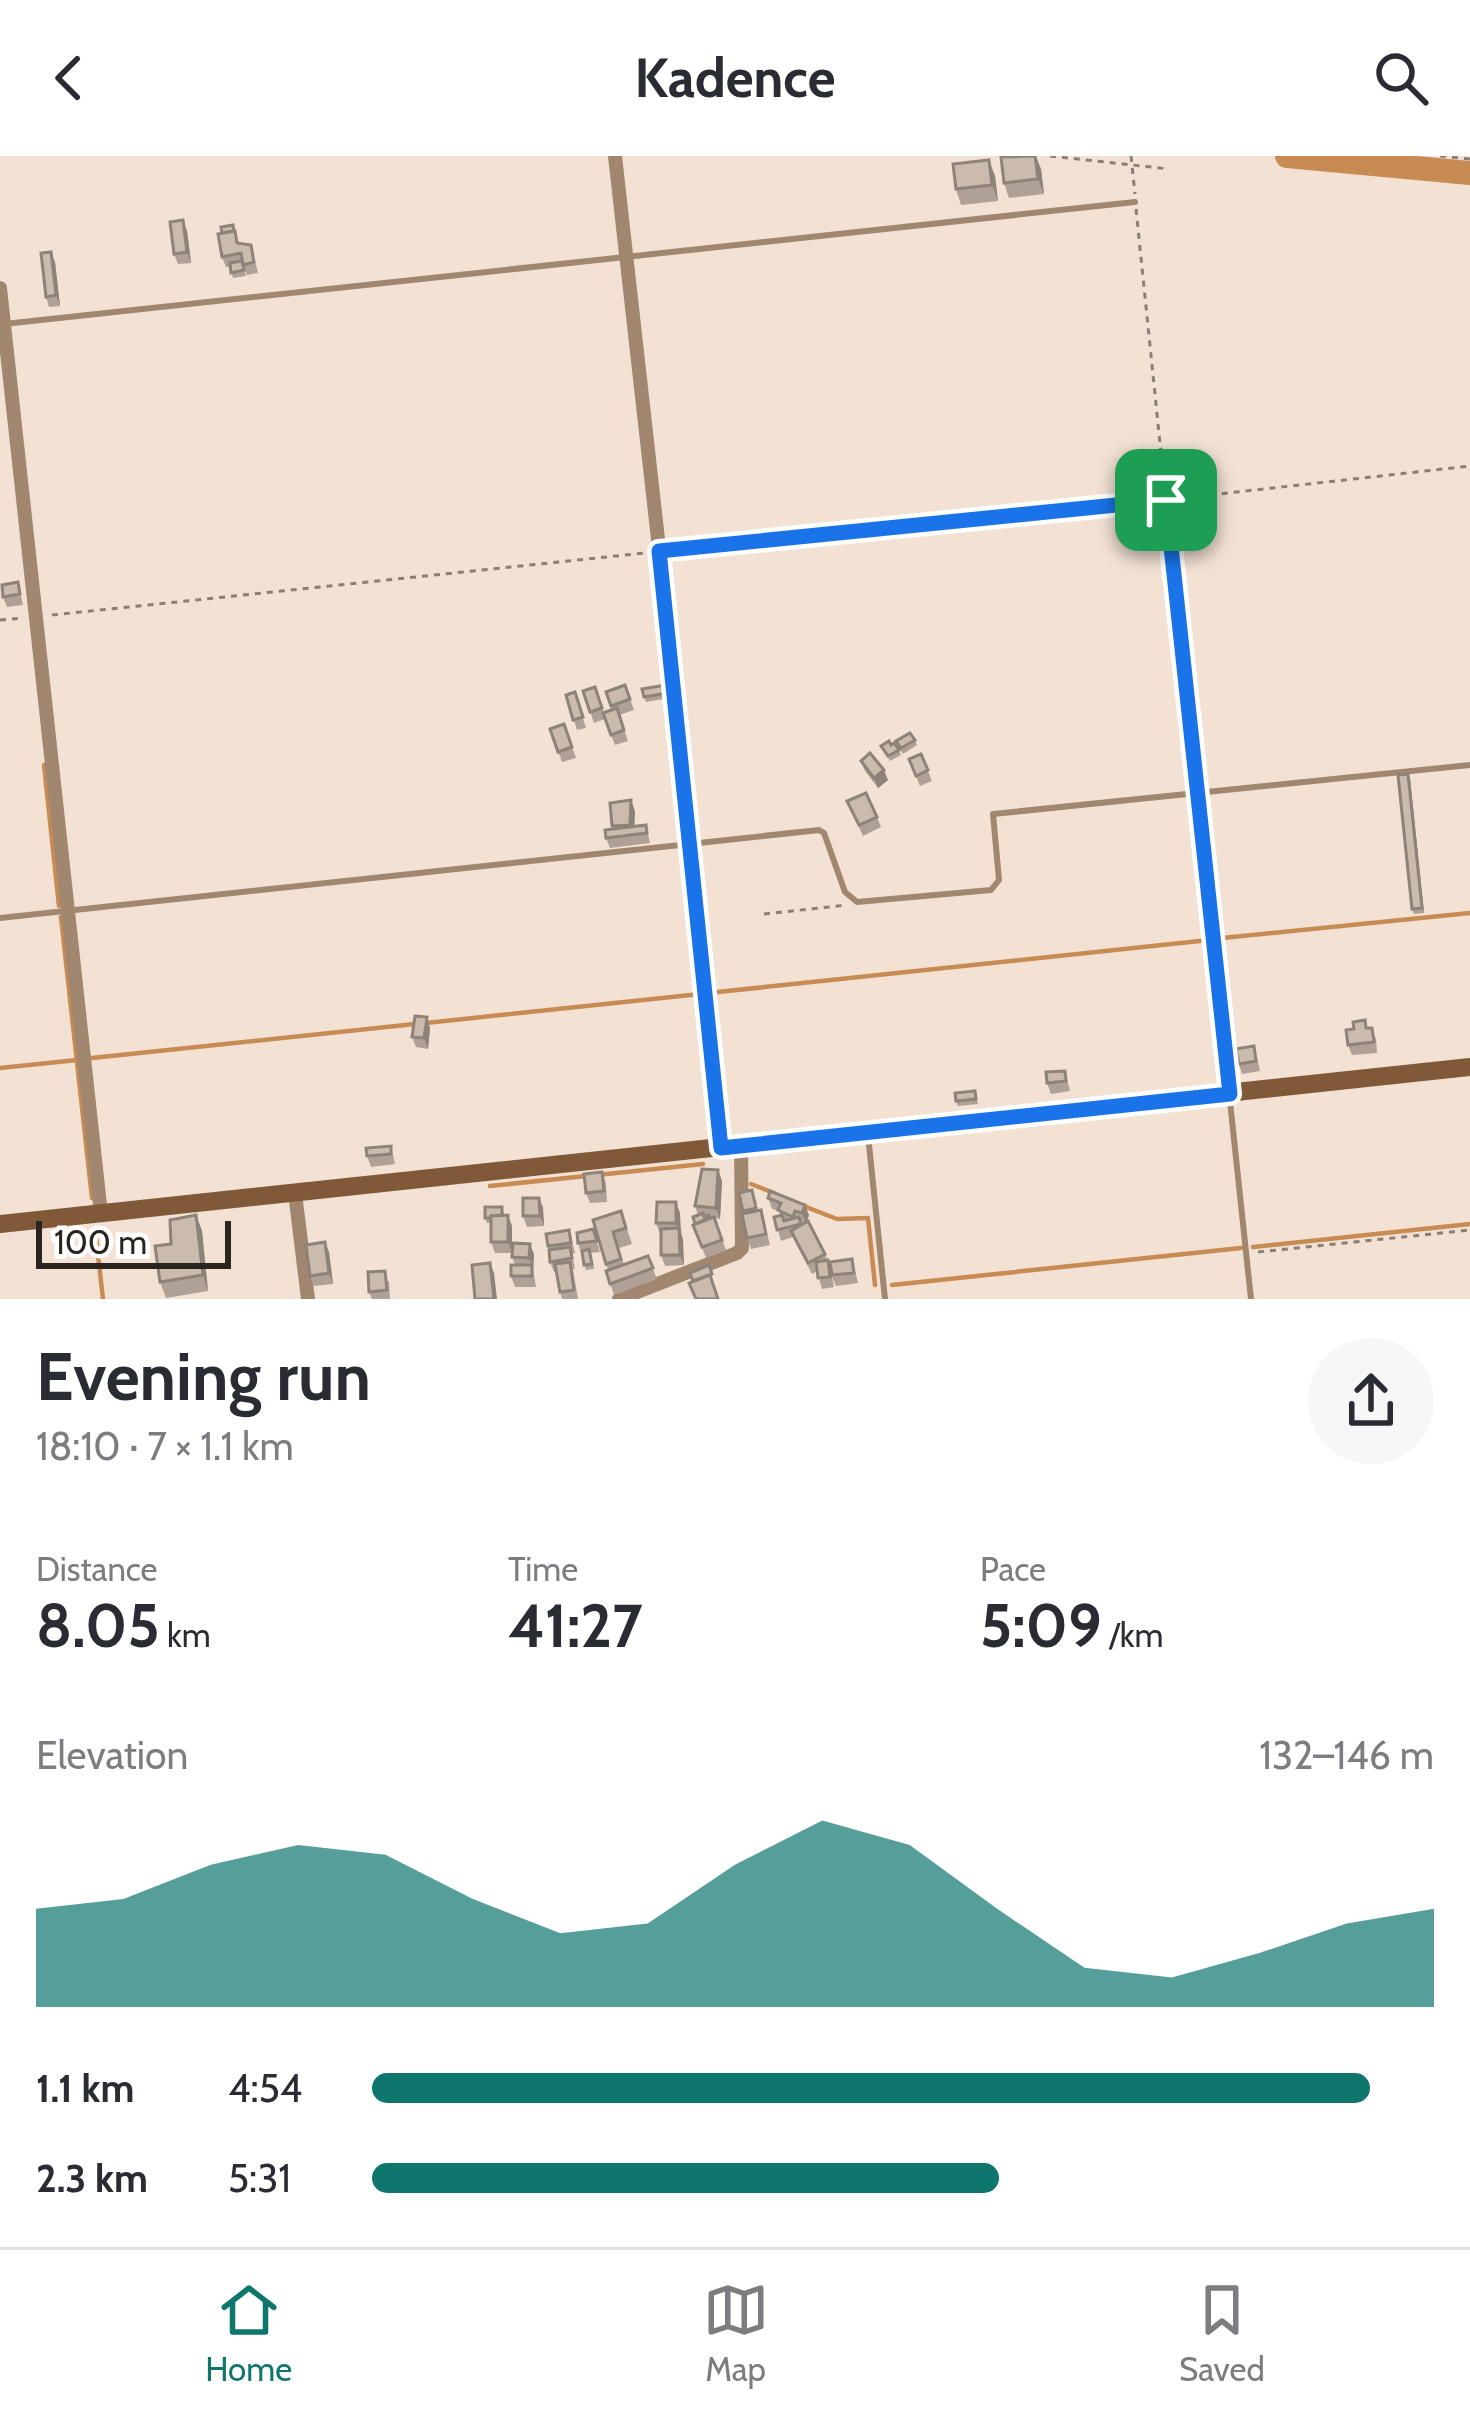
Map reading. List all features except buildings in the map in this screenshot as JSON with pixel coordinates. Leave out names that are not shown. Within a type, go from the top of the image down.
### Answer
[{"type":"street","points":[[615,156],[742,1248],[619,1299]]},
{"type":"street","points":[[0,288],[101,1214]]},
{"type":"street","points":[[0,1224],[1470,1067]]},
{"type":"street","points":[[295,1193],[308,1299]]},
{"type":"lane","points":[[2,324],[1136,202]]},
{"type":"lane","points":[[1166,500],[1251,1299]]},
{"type":"lane","points":[[0,918],[819,830],[845,892],[862,902],[996,888],[993,814],[1470,765]]},
{"type":"lane","points":[[868,1131],[885,1299]]},
{"type":"path","points":[[1050,156],[1169,169]]},
{"type":"path","points":[[1131,156],[1166,500]]},
{"type":"path","points":[[1440,156],[1470,159]]},
{"type":"path","points":[[0,620],[1470,466]]},
{"type":"path","points":[[764,914],[846,905],[852,899]]},
{"type":"path","points":[[1250,1253],[1470,1230]]},
{"type":"waterway","points":[[1287,156],[1470,173]]},
{"type":"waterway","points":[[44,765],[59,906]]},
{"type":"waterway","points":[[1222,938],[1470,913]]},
{"type":"waterway","points":[[61,917],[92,1198]]},
{"type":"waterway","points":[[718,992],[1209,940]]},
{"type":"waterway","points":[[426,1023],[700,994]]},
{"type":"waterway","points":[[92,1058],[415,1024]]},
{"type":"waterway","points":[[0,1068],[77,1060]]},
{"type":"waterway","points":[[597,1175],[703,1164]]},
{"type":"waterway","points":[[490,1186],[586,1176]]},
{"type":"waterway","points":[[751,1184],[774,1193]]},
{"type":"waterway","points":[[801,1205],[837,1219],[868,1218],[875,1285]]},
{"type":"waterway","points":[[1253,1247],[1470,1224]]},
{"type":"waterway","points":[[95,1229],[103,1299]]},
{"type":"waterway","points":[[892,1285],[1241,1248]]},
{"type":"route","points":[[1166,500],[1230,1094],[721,1148],[659,551],[1166,500]]}]
